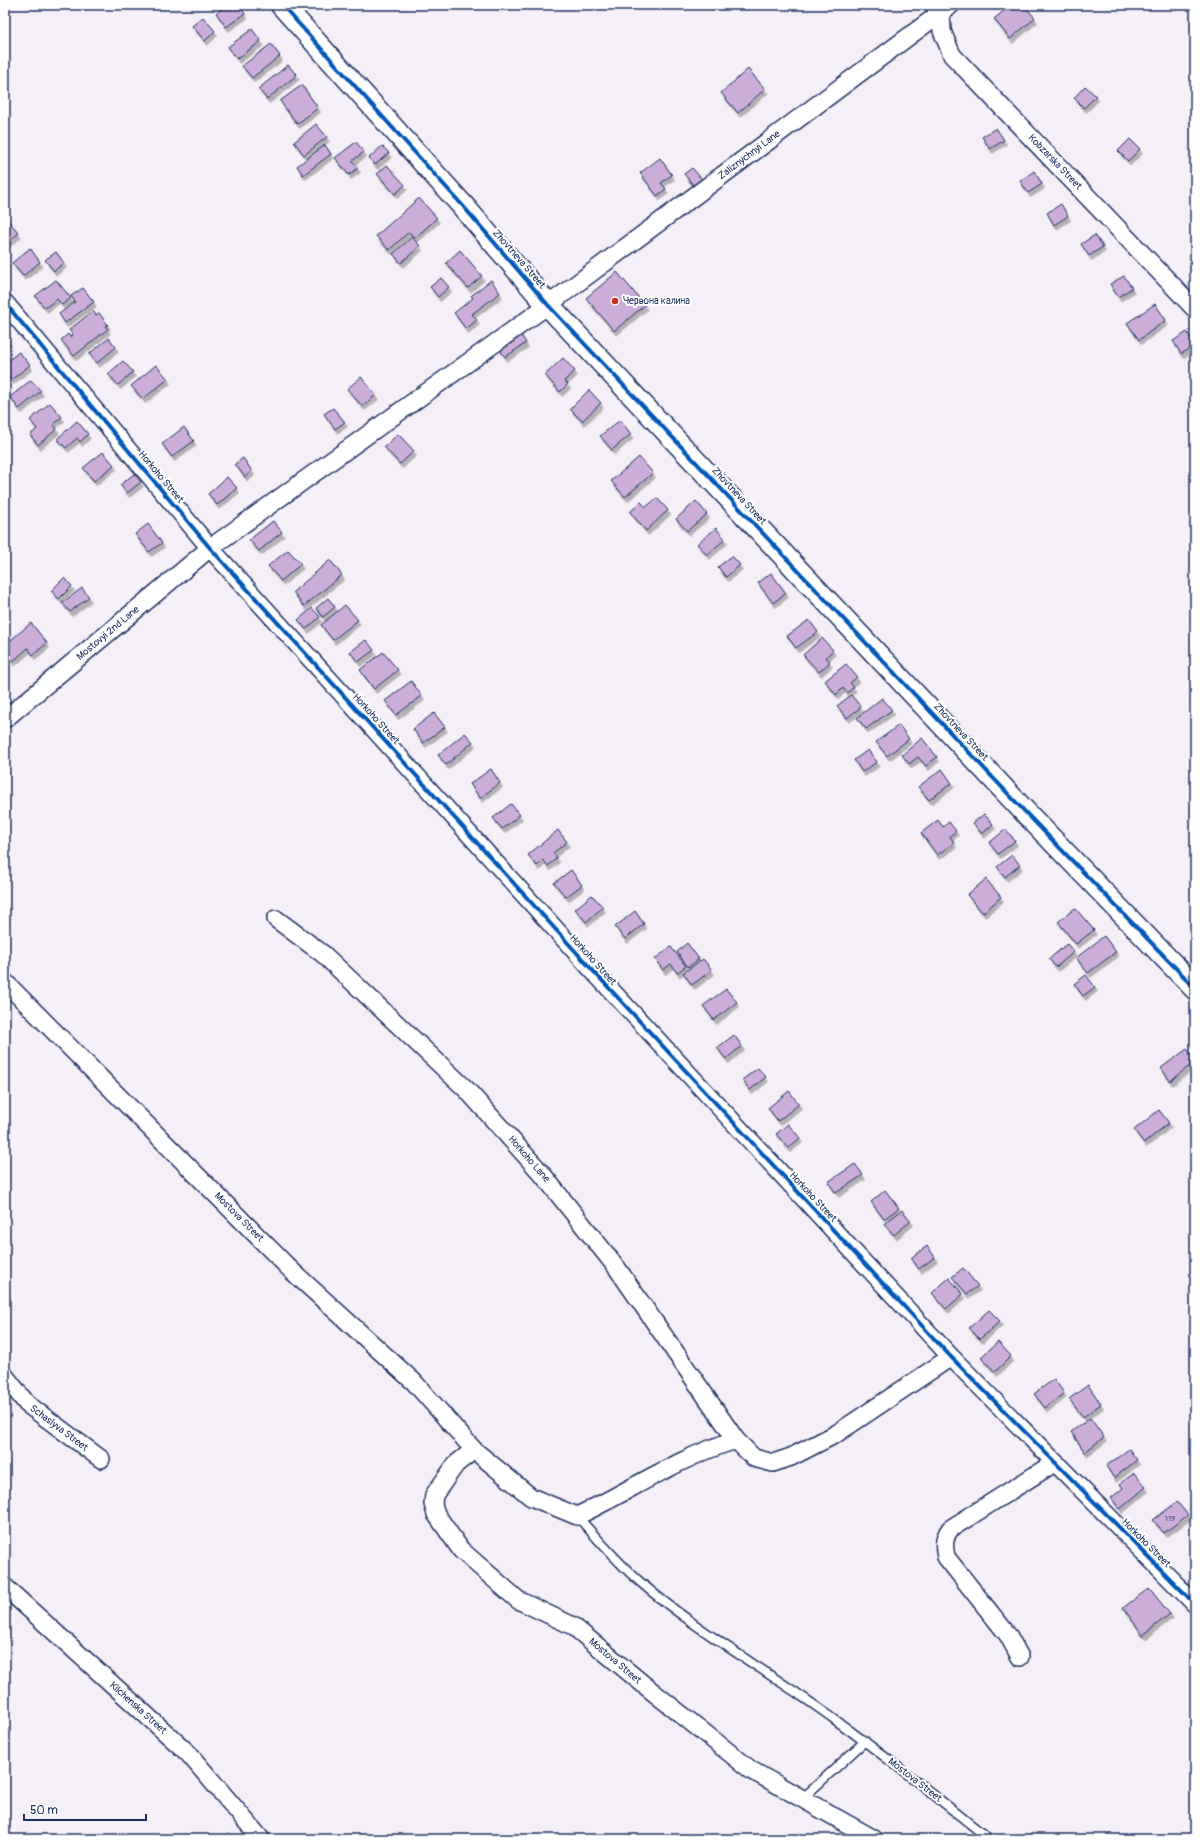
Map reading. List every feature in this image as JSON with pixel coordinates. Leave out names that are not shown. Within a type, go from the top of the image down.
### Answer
[{"type":"street","name":"Zhovtneva Street","points":[[282,5],[463,206],[548,305],[1017,803],[1195,988]]},
{"type":"street","name":"Zaliznychnyi Lane","points":[[210,548],[548,305],[942,8]]},
{"type":"street","name":"Kobzarska Street","points":[[942,8],[942,31],[952,55],[1195,309]]},
{"type":"street","name":"Horkoho Street","points":[[5,303],[210,548],[601,980],[951,1357],[1054,1463],[1195,1604]]},
{"type":"street","name":"Mostovyi 2nd Lane","points":[[5,719],[210,548]]},
{"type":"street","name":"Horkoho Lane","points":[[276,919],[323,954],[467,1090],[543,1175],[617,1268],[736,1440]]},
{"type":"street","name":"Mostova Street","points":[[5,982],[292,1271],[414,1382],[474,1450],[531,1497],[576,1516]]},
{"type":"street","points":[[576,1516],[602,1504],[679,1461],[718,1445],[736,1440],[754,1458],[773,1463],[791,1457],[836,1434],[951,1357]]},
{"type":"street","name":"Schaslyva Street","points":[[5,1376],[27,1404],[101,1459]]},
{"type":"street","name":"Mostova Street","points":[[474,1450],[456,1464],[434,1494],[433,1504],[436,1514],[462,1550],[518,1600],[573,1626],[751,1770],[874,1839]]},
{"type":"street","points":[[1020,1657],[1008,1635],[946,1557],[944,1546],[945,1536],[950,1529],[1054,1463]]},
{"type":"street","name":"Kilchenska Street","points":[[5,1587],[188,1752],[260,1839]]},
{"type":"lane","name":"Mostova Street","points":[[576,1516],[639,1581],[712,1637],[768,1672],[865,1741],[905,1771],[989,1839]]},
{"type":"lane","points":[[803,1798],[865,1741]]},
{"type":"building","points":[[228,5],[239,5],[245,14],[226,27],[216,13]]},
{"type":"building","points":[[1003,5],[1024,5],[1035,18],[1010,39],[994,19],[1006,9]]},
{"type":"building","points":[[203,17],[215,31],[205,41],[192,26]]},
{"type":"building","points":[[252,29],[261,41],[237,59],[228,47]]},
{"type":"building","points":[[271,44],[280,56],[252,78],[242,66]]},
{"type":"building","points":[[288,65],[297,75],[267,99],[258,89]]},
{"type":"building","points":[[748,69],[765,89],[738,113],[721,93]]},
{"type":"building","points":[[302,85],[318,108],[297,124],[280,101]]},
{"type":"building","points":[[1085,86],[1096,96],[1084,108],[1074,98]]},
{"type":"building","points":[[316,124],[327,137],[304,155],[294,142]]},
{"type":"building","points":[[996,128],[1004,140],[990,149],[982,137]]},
{"type":"building","points":[[1130,139],[1140,149],[1128,161],[1118,151]]},
{"type":"building","points":[[356,142],[364,152],[352,161],[358,168],[349,175],[335,158]]},
{"type":"building","points":[[325,145],[331,154],[303,175],[297,166]]},
{"type":"building","points":[[382,146],[389,153],[375,165],[369,158]]},
{"type":"building","points":[[660,158],[672,175],[661,183],[666,189],[657,196],[640,173]]},
{"type":"building","points":[[387,165],[405,185],[395,194],[377,174]]},
{"type":"building","points":[[692,168],[702,179],[694,186],[684,174]]},
{"type":"building","points":[[1034,171],[1042,184],[1028,193],[1020,181]]},
{"type":"building","points":[[419,198],[437,218],[415,238],[409,232],[389,250],[376,236]]},
{"type":"building","points":[[1061,204],[1068,216],[1054,225],[1047,213]]},
{"type":"building","points":[[5,217],[19,233],[5,244]]},
{"type":"building","points":[[1095,235],[1103,247],[1089,256],[1081,244]]},
{"type":"building","points":[[412,237],[420,246],[401,263],[393,254]]},
{"type":"building","points":[[30,248],[40,262],[23,276],[12,263]]},
{"type":"building","points":[[460,250],[482,276],[468,288],[446,263]]},
{"type":"building","points":[[56,252],[64,263],[54,271],[45,260]]},
{"type":"building","name":"Червона калина","points":[[617,272],[645,305],[614,331],[586,298]]},
{"type":"building","points":[[1124,276],[1132,288],[1118,297],[1110,284]]},
{"type":"building","points":[[441,278],[449,287],[438,297],[430,287]]},
{"type":"building","points":[[56,280],[71,298],[62,305],[57,299],[45,308],[35,296]]},
{"type":"building","points":[[491,280],[500,293],[472,314],[477,320],[466,329],[454,313],[473,298],[471,296]]},
{"type":"building","points":[[83,288],[94,302],[65,323],[59,314],[75,302],[71,296]]},
{"type":"building","points":[[1155,304],[1166,320],[1139,340],[1127,323]]},
{"type":"building","points":[[93,311],[96,315],[99,313],[108,325],[105,326],[108,329],[74,356],[61,340],[68,334],[70,337],[73,335],[69,330]]},
{"type":"building","points":[[519,332],[526,343],[505,357],[498,347]]},
{"type":"building","points":[[1187,332],[1195,345],[1181,354],[1173,341]]},
{"type":"building","points":[[5,335],[9,341],[5,344]]},
{"type":"building","points":[[109,338],[116,347],[97,363],[89,354]]},
{"type":"building","points":[[19,352],[30,365],[11,380],[5,372],[5,363]]},
{"type":"building","points":[[563,358],[575,371],[564,381],[568,384],[560,392],[545,375]]},
{"type":"building","points":[[123,361],[133,372],[118,385],[108,374]]},
{"type":"building","points":[[156,365],[168,379],[143,399],[131,386]]},
{"type":"building","points":[[361,377],[376,395],[362,406],[347,389]]},
{"type":"building","points":[[31,380],[41,391],[19,409],[10,397]]},
{"type":"building","points":[[589,390],[601,403],[582,421],[570,409]]},
{"type":"building","points":[[50,403],[62,417],[53,424],[57,429],[38,445],[30,435],[37,429],[30,420]]},
{"type":"building","points":[[333,408],[345,422],[335,429],[324,414]]},
{"type":"building","points":[[620,420],[631,434],[612,450],[600,436]]},
{"type":"building","points":[[77,421],[88,434],[80,442],[77,438],[66,448],[57,439]]},
{"type":"building","points":[[184,427],[194,441],[172,457],[162,444]]},
{"type":"building","points":[[398,434],[414,451],[400,464],[384,447]]},
{"type":"building","points":[[103,452],[114,465],[94,481],[83,468]]},
{"type":"building","points":[[639,457],[653,473],[625,497],[611,481]]},
{"type":"building","points":[[243,458],[252,471],[245,477],[235,464]]},
{"type":"building","points":[[134,474],[141,482],[127,493],[120,485]]},
{"type":"building","points":[[227,477],[237,488],[217,505],[208,494]]},
{"type":"building","points":[[657,498],[668,510],[646,531],[630,512],[641,502],[646,507]]},
{"type":"building","points":[[696,501],[707,514],[687,531],[676,519]]},
{"type":"building","points":[[273,521],[282,532],[259,551],[249,540]]},
{"type":"building","points":[[148,524],[162,543],[149,552],[135,534]]},
{"type":"building","points":[[716,528],[725,539],[707,555],[697,544]]},
{"type":"building","points":[[288,550],[301,564],[281,581],[268,566]]},
{"type":"building","points":[[732,556],[740,565],[726,577],[718,567]]},
{"type":"building","points":[[330,560],[342,575],[304,606],[293,592]]},
{"type":"building","points":[[771,573],[786,593],[773,603],[758,583]]},
{"type":"building","points":[[64,578],[72,586],[59,599],[51,591]]},
{"type":"building","points":[[82,588],[89,597],[70,612],[62,603]]},
{"type":"building","points":[[328,598],[335,607],[323,617],[316,608]]},
{"type":"building","points":[[345,605],[358,620],[333,640],[321,625]]},
{"type":"building","points":[[312,608],[320,617],[306,629],[298,620]]},
{"type":"building","points":[[809,620],[818,632],[796,648],[787,636]]},
{"type":"building","points":[[31,623],[47,643],[33,655],[28,648],[12,662],[5,653],[5,645]]},
{"type":"building","points":[[822,638],[833,650],[826,657],[830,662],[819,672],[803,655]]},
{"type":"building","points":[[366,640],[374,650],[358,662],[350,652]]},
{"type":"building","points":[[383,652],[398,670],[374,689],[360,670]]},
{"type":"building","points":[[846,664],[857,677],[850,683],[854,687],[847,693],[843,688],[836,695],[825,681]]},
{"type":"building","points":[[411,681],[422,696],[396,715],[385,701]]},
{"type":"building","points":[[851,695],[861,707],[847,718],[837,706]]},
{"type":"building","points":[[882,698],[892,710],[866,729],[857,718]]},
{"type":"building","points":[[434,713],[445,727],[423,743],[413,729]]},
{"type":"building","points":[[899,725],[909,739],[887,756],[876,742]]},
{"type":"building","points":[[465,733],[473,742],[446,765],[438,755]]},
{"type":"building","points":[[922,738],[937,757],[926,766],[918,757],[909,764],[902,755]]},
{"type":"building","points":[[868,750],[877,762],[862,772],[854,760]]},
{"type":"building","points":[[491,769],[500,783],[480,798],[470,784]]},
{"type":"building","points":[[942,769],[952,783],[929,800],[918,787]]},
{"type":"building","points":[[511,804],[520,815],[502,829],[493,818]]},
{"type":"building","points":[[984,814],[993,824],[982,834],[973,823]]},
{"type":"building","points":[[938,820],[943,827],[949,822],[956,831],[950,836],[954,843],[937,855],[921,833]]},
{"type":"building","points":[[1006,829],[1015,841],[998,854],[989,843]]},
{"type":"building","points":[[558,830],[567,842],[553,853],[557,858],[548,866],[543,860],[537,866],[528,855]]},
{"type":"building","points":[[1012,855],[1020,865],[1005,877],[997,867]]},
{"type":"building","points":[[571,870],[582,885],[566,897],[554,883]]},
{"type":"building","points":[[986,879],[1001,897],[983,913],[967,895]]},
{"type":"building","points":[[592,895],[603,907],[586,922],[575,909]]},
{"type":"building","points":[[1075,908],[1094,930],[1076,944],[1058,922]]},
{"type":"building","points":[[635,911],[644,924],[625,939],[615,927]]},
{"type":"building","points":[[1104,936],[1116,952],[1088,973],[1076,958]]},
{"type":"building","points":[[687,943],[699,959],[688,967],[677,952]]},
{"type":"building","points":[[1067,944],[1074,952],[1056,967],[1049,959]]},
{"type":"building","points":[[671,947],[686,966],[677,973],[671,964],[663,970],[655,959]]},
{"type":"building","points":[[703,959],[712,970],[692,985],[683,973]]},
{"type":"building","points":[[1086,975],[1095,987],[1083,996],[1074,984]]},
{"type":"building","points":[[726,989],[737,1002],[714,1020],[703,1006]]},
{"type":"building","points":[[734,1035],[742,1046],[726,1059],[717,1048]]},
{"type":"building","points":[[1187,1049],[1195,1059],[1195,1062],[1170,1081],[1161,1068]]},
{"type":"building","points":[[758,1068],[766,1077],[750,1090],[742,1080]]},
{"type":"building","points":[[789,1091],[799,1104],[778,1121],[768,1108]]},
{"type":"building","points":[[1159,1110],[1169,1123],[1144,1143],[1134,1130]]},
{"type":"building","points":[[788,1124],[800,1138],[788,1148],[776,1134]]},
{"type":"building","points":[[855,1164],[863,1175],[836,1193],[828,1182]]},
{"type":"building","points":[[885,1190],[899,1208],[884,1219],[871,1202]]},
{"type":"building","points":[[902,1210],[911,1221],[894,1235],[884,1224]]},
{"type":"building","points":[[927,1246],[935,1257],[919,1269],[911,1258]]},
{"type":"building","points":[[963,1268],[978,1286],[967,1294],[952,1277]]},
{"type":"building","points":[[949,1278],[963,1294],[946,1309],[932,1293]]},
{"type":"building","points":[[989,1310],[1000,1321],[980,1339],[969,1328]]},
{"type":"building","points":[[998,1342],[1011,1356],[995,1372],[981,1357]]},
{"type":"building","points":[[1054,1379],[1064,1393],[1045,1408],[1034,1394]]},
{"type":"building","points":[[1088,1385],[1101,1404],[1083,1417],[1069,1399]]},
{"type":"building","points":[[1090,1418],[1104,1437],[1085,1452],[1071,1432]]},
{"type":"building","points":[[1129,1449],[1137,1460],[1114,1478],[1106,1466]]},
{"type":"building","points":[[1134,1473],[1146,1487],[1120,1509],[1111,1498],[1123,1488],[1120,1484]]},
{"type":"building","points":[[1177,1502],[1188,1515],[1164,1533],[1153,1520]]},
{"type":"building","points":[[1195,1552],[1195,1564],[1189,1558]]},
{"type":"building","points":[[1149,1588],[1170,1614],[1143,1635],[1123,1608]]},
{"type":"cycle path","points":[[282,5],[463,206],[548,305],[1028,815],[1195,988]]},
{"type":"cycle path","points":[[5,303],[210,548],[596,974],[951,1357],[1195,1604]]},
{"type":"place","name":"Червона калина","points":[[615,301]]}]
